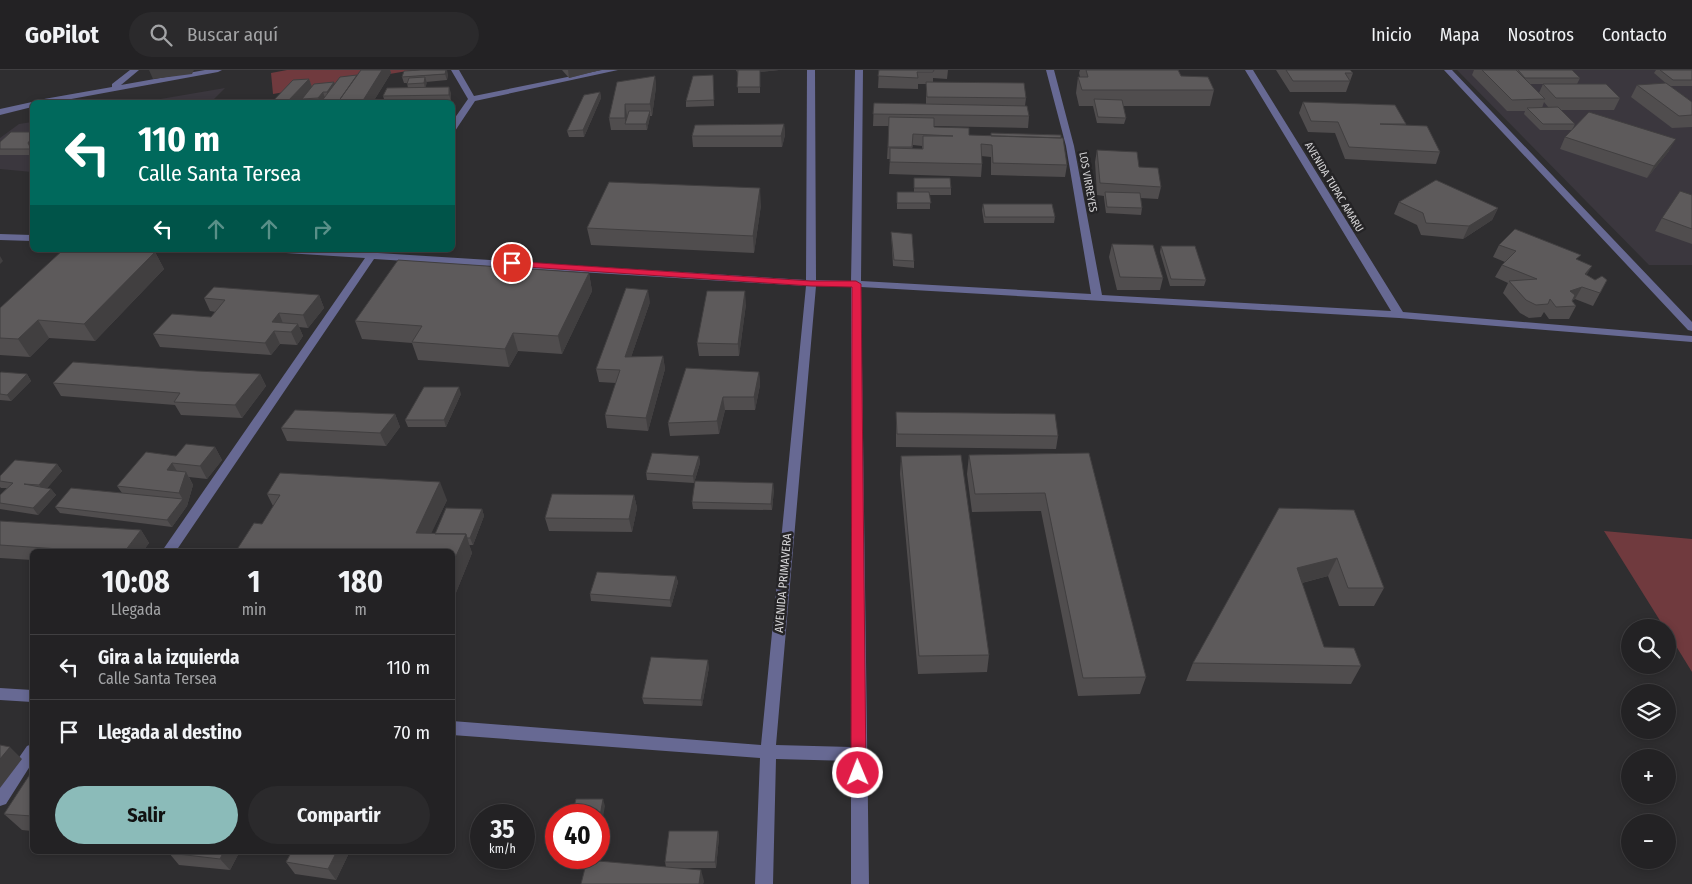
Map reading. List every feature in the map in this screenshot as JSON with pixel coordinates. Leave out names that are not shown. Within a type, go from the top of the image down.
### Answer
[{"type":"street","points":[[113,88],[135,70]]},
{"type":"street","points":[[54,100],[218,70]]},
{"type":"street","points":[[455,70],[472,99]]},
{"type":"street","points":[[455,124],[472,99],[614,70]]},
{"type":"street","name":"AVENIDA PRIMAVERA","points":[[764,884],[768,752],[811,284],[811,70]]},
{"type":"street","points":[[858,70],[856,284],[860,884]]},
{"type":"street","name":"LOS VIRREYES","points":[[1050,70],[1070,146],[1097,299]]},
{"type":"street","name":"AVENIDA TUPAC AMARU","points":[[1249,70],[1399,316]]},
{"type":"street","points":[[1448,70],[1692,328]]},
{"type":"street","points":[[0,112],[30,105]]},
{"type":"street","points":[[0,118],[13,109]]},
{"type":"street","points":[[0,237],[30,238]]},
{"type":"street","points":[[170,549],[374,252],[811,284],[856,284],[1399,316],[1692,339]]},
{"type":"street","points":[[0,694],[30,696]]},
{"type":"street","points":[[455,728],[768,752],[858,754]]},
{"type":"street","points":[[0,799],[30,754]]},
{"type":"shaded area","points":[[287,70],[413,70],[273,94],[271,73]]},
{"type":"shaded area","points":[[1457,70],[1692,70],[1692,265],[1649,265]]},
{"type":"shaded area","points":[[225,88],[213,100],[155,100]]},
{"type":"shaded area","points":[[30,122],[30,172],[0,169],[0,138],[19,124]]},
{"type":"shaded area","points":[[1604,531],[1692,539],[1692,672],[1676,646],[1676,619],[1659,619]]},
{"type":"building","points":[[361,70],[382,70],[363,100],[339,100]]},
{"type":"building","points":[[446,70],[445,74],[402,77],[404,71]]},
{"type":"building","points":[[738,70],[760,70],[760,87],[737,87]]},
{"type":"building","points":[[879,70],[934,70],[933,72],[917,72],[918,78],[878,76]]},
{"type":"building","points":[[1086,70],[1178,70],[1181,76],[1208,77],[1214,90],[1082,90],[1078,77],[1088,77]]},
{"type":"building","points":[[1286,70],[1350,70],[1353,73],[1345,73],[1350,81],[1293,81]]},
{"type":"building","points":[[1482,70],[1516,70],[1545,99],[1512,100]]},
{"type":"building","points":[[1518,70],[1572,70],[1580,78],[1525,78]]},
{"type":"building","points":[[1660,70],[1692,70],[1692,80],[1673,80]]},
{"type":"building","points":[[357,75],[339,100],[323,100],[340,77]]},
{"type":"building","points":[[713,75],[714,100],[686,101],[693,76]]},
{"type":"building","points":[[655,76],[650,104],[625,104],[625,118],[609,118],[617,82]]},
{"type":"building","points":[[425,77],[424,83],[407,84],[409,78]]},
{"type":"building","points":[[309,79],[289,100],[274,100],[293,80]]},
{"type":"building","points":[[334,82],[327,92],[323,92],[318,98],[302,99],[314,84]]},
{"type":"building","points":[[926,82],[1024,83],[1026,98],[927,97]]},
{"type":"building","points":[[1666,83],[1692,102],[1692,115],[1679,116],[1637,85]]},
{"type":"building","points":[[1543,84],[1606,84],[1620,98],[1556,98]]},
{"type":"building","points":[[449,87],[449,95],[383,96],[387,88]]},
{"type":"building","points":[[600,92],[583,130],[567,131],[584,95]]},
{"type":"building","points":[[1094,99],[1122,100],[1126,118],[1098,117]]},
{"type":"building","points":[[1303,102],[1395,105],[1406,124],[1380,124],[1427,126],[1440,152],[1349,147],[1338,122],[1311,121]]},
{"type":"building","points":[[874,103],[1027,106],[1029,116],[873,114]]},
{"type":"building","points":[[1558,107],[1575,124],[1543,124],[1527,108]]},
{"type":"building","points":[[629,111],[650,111],[646,124],[625,124]]},
{"type":"building","points":[[1589,112],[1676,139],[1654,166],[1565,137]]},
{"type":"building","points":[[889,117],[934,118],[934,127],[969,128],[969,135],[1063,138],[1067,165],[993,163],[992,145],[981,144],[982,164],[890,162],[890,148],[923,149],[923,136],[953,136],[913,134],[912,147],[888,147]]},
{"type":"building","points":[[784,124],[781,136],[692,136],[695,125]]},
{"type":"building","points":[[11,132],[30,132],[30,140],[28,143],[30,149],[0,149],[0,142]]},
{"type":"building","points":[[991,133],[1061,135],[1061,138],[991,136]]},
{"type":"building","points":[[1097,150],[1137,152],[1139,167],[1158,168],[1161,187],[1100,183]]},
{"type":"building","points":[[914,178],[950,178],[951,188],[914,188]]},
{"type":"building","points":[[1436,180],[1498,208],[1469,226],[1426,223],[1423,213],[1399,202]]},
{"type":"building","points":[[609,182],[760,188],[753,236],[587,228]]},
{"type":"building","points":[[1680,191],[1692,195],[1692,229],[1662,218]]},
{"type":"building","points":[[897,192],[929,192],[931,203],[897,203]]},
{"type":"building","points":[[1105,192],[1140,193],[1142,208],[1107,207]]},
{"type":"building","points":[[983,204],[1052,204],[1055,217],[985,217]]},
{"type":"building","points":[[1515,229],[1581,255],[1576,259],[1592,266],[1585,274],[1595,280],[1602,276],[1607,280],[1600,293],[1582,287],[1570,291],[1575,295],[1572,301],[1576,306],[1556,307],[1550,299],[1548,304],[1536,305],[1526,300],[1509,281],[1537,279],[1502,265],[1516,251],[1499,245]]},
{"type":"building","points":[[891,232],[912,234],[914,261],[894,260]]},
{"type":"building","points":[[1112,244],[1153,245],[1163,278],[1120,277]]},
{"type":"building","points":[[1161,246],[1195,246],[1206,280],[1171,279]]},
{"type":"building","points":[[61,252],[155,252],[84,324],[38,320],[18,339],[0,338],[0,308]]},
{"type":"building","points":[[398,260],[589,273],[558,336],[513,333],[505,349],[412,342],[422,326],[355,321]]},
{"type":"building","points":[[214,287],[319,295],[303,315],[279,313],[272,322],[298,324],[291,332],[274,331],[265,343],[153,334],[172,314],[211,317],[225,300],[204,298]]},
{"type":"building","points":[[626,288],[648,290],[625,357],[663,356],[646,418],[605,415],[620,370],[596,369]]},
{"type":"building","points":[[707,291],[745,291],[738,344],[697,343]]},
{"type":"building","points":[[73,362],[260,374],[235,405],[174,402],[180,393],[53,383]]},
{"type":"building","points":[[686,368],[759,372],[754,397],[723,397],[717,421],[668,423]]},
{"type":"building","points":[[1,372],[27,374],[7,395],[0,394]]},
{"type":"building","points":[[424,387],[459,387],[444,420],[405,420]]},
{"type":"building","points":[[295,410],[395,414],[380,433],[281,428]]},
{"type":"building","points":[[896,412],[1055,414],[1058,436],[897,434]]},
{"type":"building","points":[[186,444],[215,447],[200,466],[172,463],[167,470],[186,472],[179,493],[117,486],[146,452],[176,456]]},
{"type":"building","points":[[652,453],[699,456],[693,476],[646,473]]},
{"type":"building","points":[[1089,453],[1146,677],[1083,678],[1045,493],[975,494],[969,455]]},
{"type":"building","points":[[961,455],[989,655],[919,656],[901,456]]},
{"type":"building","points":[[15,460],[57,464],[39,485],[24,484],[51,489],[33,508],[0,503],[0,495],[13,483],[0,481],[0,476]]},
{"type":"building","points":[[280,473],[440,482],[416,533],[466,534],[455,558],[455,549],[237,549],[254,523],[262,524],[280,495],[267,494]]},
{"type":"building","points":[[695,481],[773,483],[771,504],[692,502]]},
{"type":"building","points":[[71,488],[183,499],[167,520],[55,507]]},
{"type":"building","points":[[552,494],[634,495],[629,519],[545,518]]},
{"type":"building","points":[[446,508],[482,509],[470,538],[467,538],[466,534],[435,534]]},
{"type":"building","points":[[1279,508],[1354,510],[1384,588],[1348,588],[1337,558],[1297,568],[1324,647],[1354,648],[1361,666],[1193,663]]},
{"type":"building","points":[[0,521],[141,530],[127,549],[59,549],[0,545]]},
{"type":"building","points":[[597,572],[676,576],[670,600],[590,594]]},
{"type":"building","points":[[651,657],[708,660],[701,700],[642,698]]},
{"type":"building","points":[[0,745],[10,747],[0,759]]},
{"type":"building","points":[[30,774],[30,816],[4,814]]},
{"type":"building","points":[[576,799],[603,799],[602,804],[575,804]]},
{"type":"building","points":[[669,831],[718,831],[715,862],[665,862]]},
{"type":"building","points":[[178,854],[222,854],[220,859]]},
{"type":"building","points":[[290,854],[336,854],[328,869],[286,862]]},
{"type":"building","points":[[610,862],[701,870],[699,884],[581,884],[585,869],[610,869]]},
{"type":"route","points":[[512,263],[811,284],[856,284],[858,773]]}]
